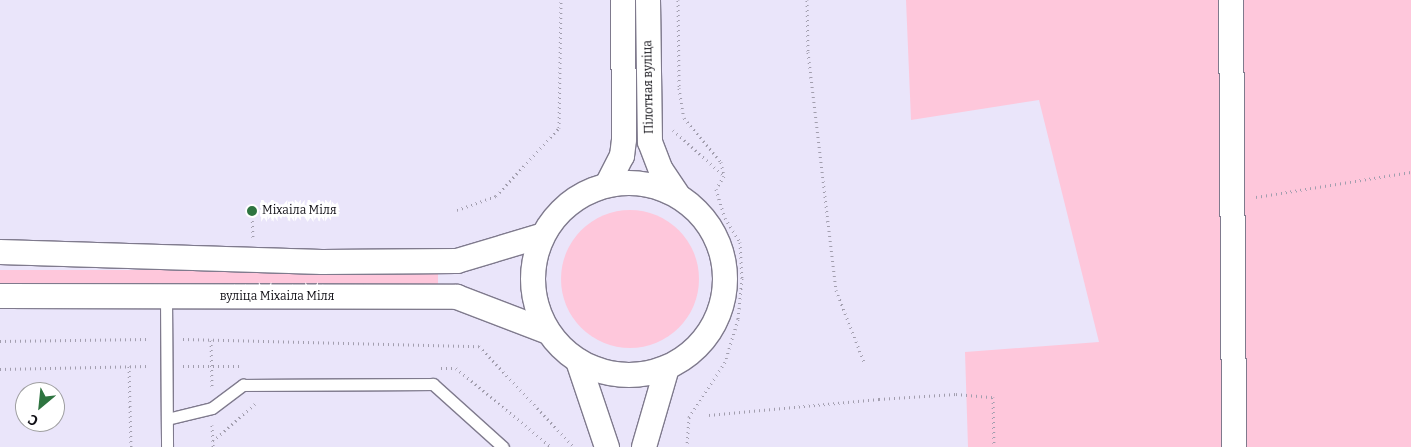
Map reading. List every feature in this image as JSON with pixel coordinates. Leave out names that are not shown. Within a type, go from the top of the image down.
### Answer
[{"type":"street","name":"Пілотная вуліца","points":[[607,186],[622,156],[624,139],[623,0]]},
{"type":"street","name":"Пілотная вуліца","points":[[648,0],[650,142],[661,170],[678,196]]},
{"type":"street","points":[[1231,0],[1234,201],[1234,447]]},
{"type":"street","points":[[620,182],[650,184],[678,196],[702,215],[718,241],[725,270],[723,300],[712,328],[692,352],[667,368],[637,375],[606,373],[578,361],[548,332],[537,309],[532,285],[533,260],[541,236],[560,209],[588,190],[620,182]]},
{"type":"street","points":[[0,252],[322,262],[457,262],[541,236]]},
{"type":"street","name":"вуліца Міхаіла Міля","points":[[0,296],[456,296],[548,332]]},
{"type":"street","points":[[578,361],[607,447]]},
{"type":"street","points":[[644,447],[667,368]]},
{"type":"lane","points":[[166,297],[167,447]]},
{"type":"lane","points":[[167,419],[212,408],[243,385],[433,384],[503,447]]},
{"type":"path","points":[[457,210],[496,196],[559,128],[561,0]]},
{"type":"path","points":[[678,0],[679,88],[684,118],[721,162],[724,176],[716,189],[725,218],[740,242],[742,278],[738,319],[725,362],[689,417],[687,447]]},
{"type":"path","points":[[807,0],[808,52],[836,290],[864,362]]},
{"type":"path","points":[[671,120],[672,129],[724,176]]},
{"type":"path","points":[[1234,201],[1411,172]]},
{"type":"path","points":[[0,341],[166,338],[479,346],[574,447]]},
{"type":"path","points":[[129,366],[131,447]]},
{"type":"path","points":[[213,442],[276,385]]},
{"type":"path","points":[[709,415],[879,399],[956,394],[993,397],[994,447]]},
{"type":"shaded area","points":[[906,0],[1411,0],[1411,447],[968,447],[965,352],[1099,342],[1039,100],[911,120]]},
{"type":"shaded area","points":[[630,210],[644,211],[657,215],[669,221],[679,230],[688,240],[694,252],[698,265],[698,293],[694,306],[688,318],[679,328],[669,337],[657,343],[644,347],[630,348],[616,347],[603,343],[591,337],[581,328],[572,318],[566,306],[562,293],[561,279],[562,265],[566,252],[572,240],[581,230],[591,221],[603,215],[616,211]]},
{"type":"shaded area","points":[[0,270],[438,270],[438,290],[0,289]]},
{"type":"place","name":"Міхаіла Міля","points":[[252,211]]}]
